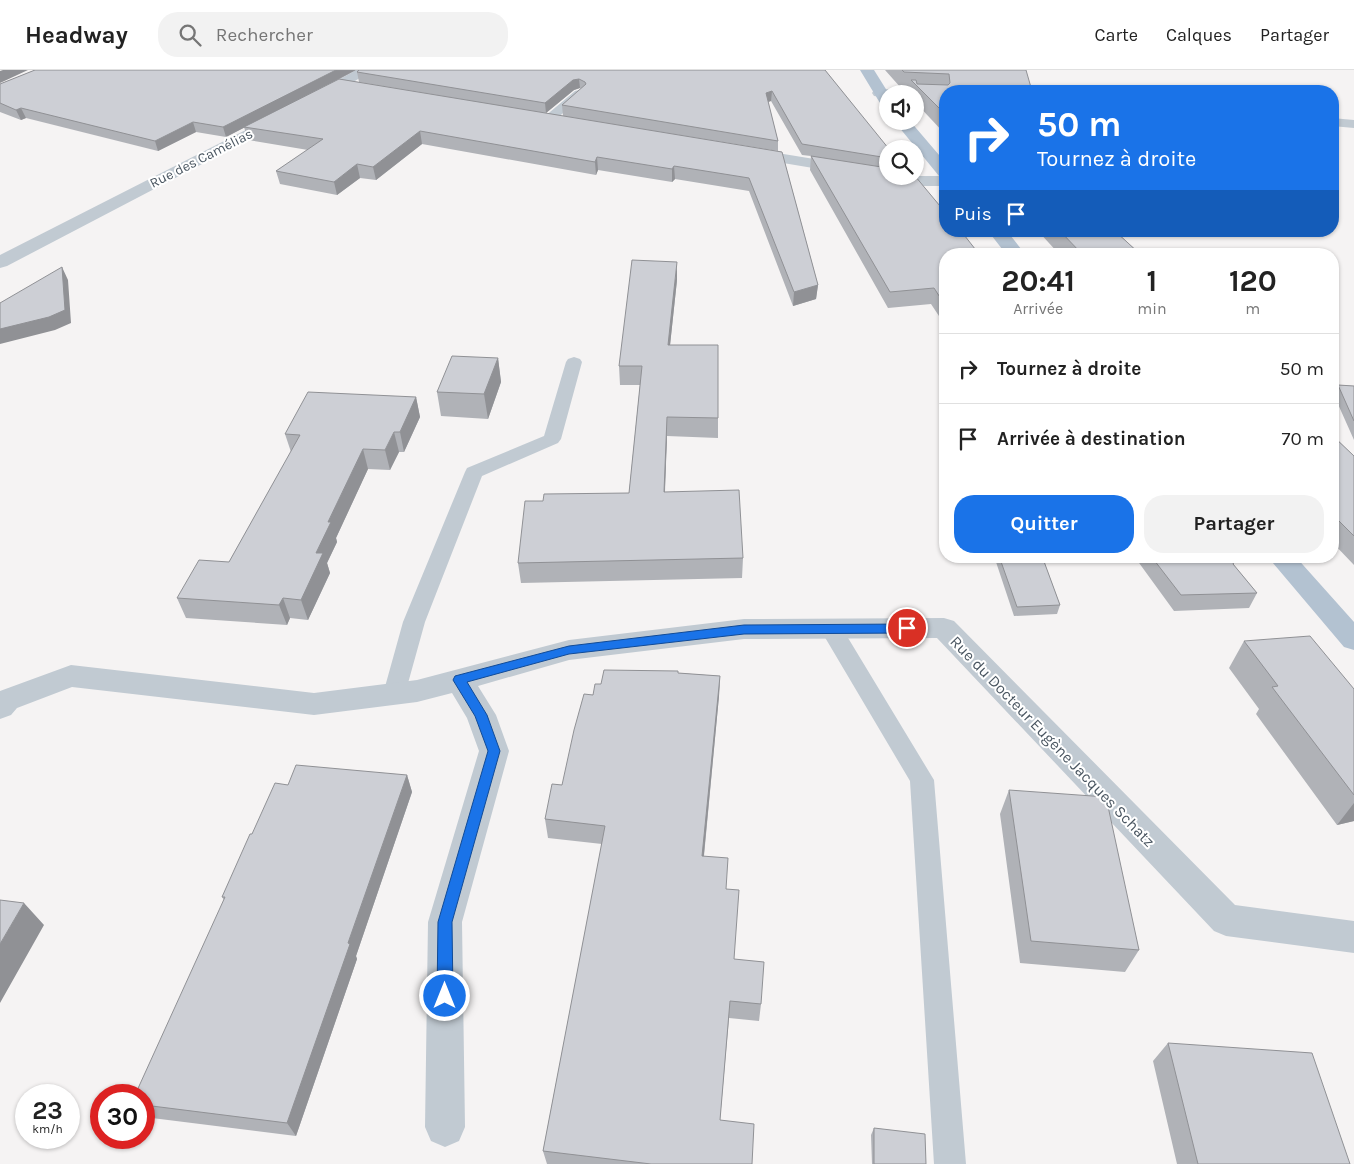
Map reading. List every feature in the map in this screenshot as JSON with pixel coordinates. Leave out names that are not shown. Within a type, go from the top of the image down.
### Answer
[{"type":"main road","points":[[867,70],[879,92]]},
{"type":"main road","points":[[910,130],[939,165]]},
{"type":"main road","points":[[1001,237],[1011,248]]},
{"type":"main road","points":[[1286,563],[1354,640]]},
{"type":"street","points":[[306,104],[366,70]]},
{"type":"street","points":[[341,85],[364,89]]},
{"type":"street","points":[[924,96],[939,94]]},
{"type":"street","name":"Rue des Camélias","points":[[0,262],[289,112]]},
{"type":"street","points":[[529,116],[568,123]]},
{"type":"street","points":[[732,150],[879,174]]},
{"type":"street","points":[[924,181],[939,181]]},
{"type":"street","name":"Rue du Docteur Eugène Jacques Schatz","points":[[0,707],[7,700],[71,676],[314,704],[416,691],[569,650],[744,630],[944,628],[1226,920],[1354,937]]},
{"type":"street","points":[[445,1126],[445,922],[494,751],[481,715],[459,680]]},
{"type":"lane","points":[[548,120],[579,92]]},
{"type":"lane","points":[[1339,123],[1354,124]]},
{"type":"lane","points":[[394,694],[414,622],[474,472],[552,439],[574,362]]},
{"type":"lane","points":[[831,629],[922,780],[950,1164]]},
{"type":"building","points":[[35,70],[336,70],[223,127],[193,122],[155,141],[21,108],[16,110],[0,103],[0,84]]},
{"type":"building","points":[[359,70],[825,70],[882,140],[879,140],[879,157],[802,144],[772,91],[766,93],[778,141],[562,105],[586,84],[579,79],[573,80],[545,103],[357,72]]},
{"type":"building","points":[[902,70],[1026,70],[1030,85],[948,85],[950,83],[949,74],[904,72]]},
{"type":"building","points":[[339,79],[782,152],[818,285],[794,292],[749,178],[674,166],[672,169],[597,157],[595,162],[420,131],[373,167],[357,164],[334,182],[276,171],[323,139],[244,127]]},
{"type":"building","points":[[911,80],[916,80],[917,84],[948,85],[939,85],[939,108],[924,93],[924,85],[916,85]]},
{"type":"building","points":[[811,156],[879,167],[879,185],[922,185],[939,205],[939,237],[966,237],[974,248],[939,248],[939,296],[934,288],[890,292]]},
{"type":"building","points":[[1066,237],[1122,237],[1133,248],[1076,248]]},
{"type":"building","points":[[632,260],[677,262],[668,345],[718,345],[718,418],[667,417],[664,492],[739,490],[743,558],[518,563],[525,501],[543,501],[544,494],[629,493],[642,366],[619,366]]},
{"type":"building","points":[[62,267],[65,310],[49,317],[0,329],[0,303]]},
{"type":"building","points":[[452,356],[498,358],[484,394],[437,392]]},
{"type":"building","points":[[1339,385],[1354,386],[1354,421],[1339,387]]},
{"type":"building","points":[[308,392],[416,397],[400,432],[394,432],[385,450],[363,449],[328,522],[331,522],[316,553],[323,553],[301,600],[283,598],[279,605],[177,598],[199,560],[229,562],[300,435],[285,434]]},
{"type":"building","points":[[1339,442],[1354,456],[1354,536],[1339,521]]},
{"type":"building","points":[[1001,563],[1045,563],[1060,605],[1017,607]]},
{"type":"building","points":[[1156,563],[1234,563],[1257,593],[1181,595]]},
{"type":"building","points":[[1310,636],[1354,689],[1354,795],[1272,687],[1278,686],[1244,641]]},
{"type":"building","points":[[604,670],[678,671],[678,673],[720,676],[702,856],[728,858],[726,889],[739,890],[734,959],[764,962],[761,1004],[730,1001],[720,1120],[754,1124],[752,1164],[651,1164],[543,1151],[605,826],[545,819],[552,784],[562,785],[584,694],[593,695],[595,684],[601,684]]},
{"type":"building","points":[[296,765],[407,775],[287,1123],[155,1106],[155,1084],[140,1084],[225,897],[222,897],[250,834],[252,834],[275,783],[288,785]]},
{"type":"building","points":[[1009,790],[1106,797],[1139,950],[1031,941]]},
{"type":"building","points":[[0,900],[24,903],[0,944]]},
{"type":"building","points":[[1168,1043],[1312,1053],[1350,1164],[1198,1164]]},
{"type":"building","points":[[874,1128],[925,1134],[926,1164],[874,1164]]},
{"type":"route","points":[[445,996],[445,922],[494,751],[481,715],[459,680],[569,650],[744,630],[907,628]]}]
